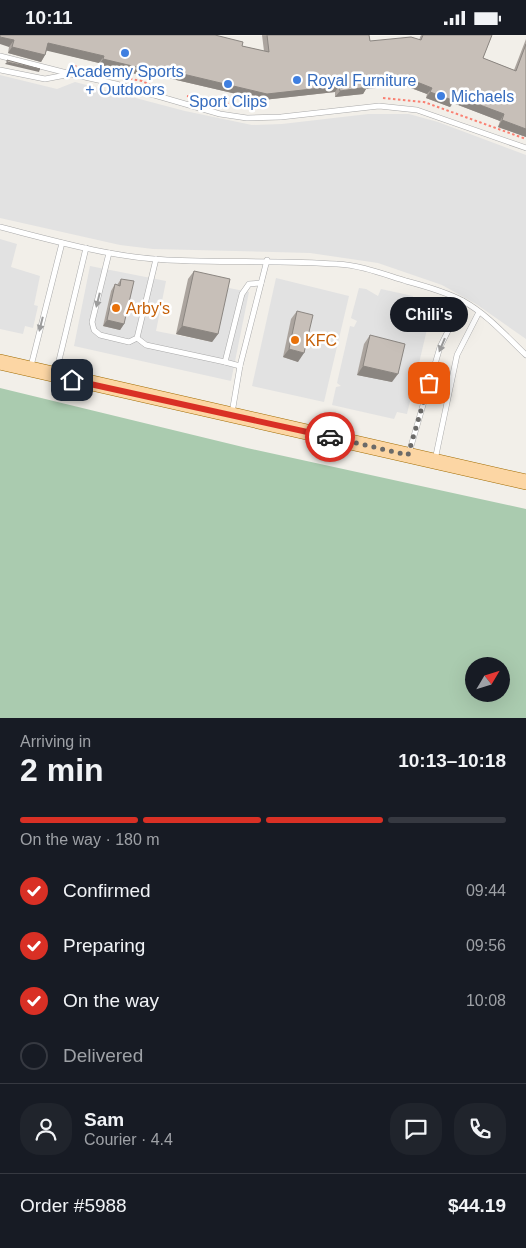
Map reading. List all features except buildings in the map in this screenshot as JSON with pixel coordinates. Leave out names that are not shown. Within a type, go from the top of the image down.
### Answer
[{"type":"main road","points":[[0,363],[526,482]]},
{"type":"lane","points":[[0,57],[124,86],[220,114],[247,118],[281,117],[379,107],[417,110],[526,148]]},
{"type":"lane","points":[[0,70],[45,79],[71,74]]},
{"type":"lane","points":[[0,227],[109,253],[156,259],[266,260],[338,264],[373,270],[419,284],[463,301],[479,312],[526,355]]},
{"type":"lane","points":[[30,370],[62,243]]},
{"type":"lane","points":[[55,376],[86,248]]},
{"type":"lane","points":[[109,253],[92,322],[94,330],[100,335],[129,341],[137,338]]},
{"type":"lane","points":[[137,338],[156,259]]},
{"type":"lane","points":[[231,415],[240,366],[266,260]]},
{"type":"lane","points":[[225,362],[242,294],[248,284],[261,283]]},
{"type":"lane","points":[[408,455],[440,347],[463,301]]},
{"type":"lane","points":[[435,460],[457,355],[479,312]]},
{"type":"lane","points":[[137,338],[146,345],[240,366]]},
{"type":"path","points":[[74,66],[102,72]]},
{"type":"path","points":[[117,76],[142,81],[156,87]]},
{"type":"path","points":[[181,94],[233,107],[261,110]]},
{"type":"path","points":[[376,98],[424,102],[526,139]]},
{"type":"green space","points":[[0,388],[247,448],[526,509],[526,718],[0,718]]},
{"type":"shaded area","points":[[0,75],[57,89],[75,82],[185,111],[252,125],[282,124],[368,114],[409,114],[438,122],[526,155],[526,339],[476,304],[442,285],[378,263],[310,253],[153,249],[120,245],[0,218]]},
{"type":"shaded area","points":[[0,239],[17,244],[11,267],[40,276],[34,305],[38,306],[33,328],[25,326],[23,334],[0,329]]},
{"type":"shaded area","points":[[90,266],[166,281],[156,331],[212,342],[224,287],[249,292],[231,381],[74,346]],"holes":[[[111,291],[120,330],[103,326]]]},
{"type":"shaded area","points":[[276,278],[349,296],[324,402],[252,386]]},
{"type":"shaded area","points":[[359,288],[366,289],[378,296],[381,289],[413,296],[412,305],[426,302],[433,304],[407,414],[397,412],[394,419],[332,405],[336,387],[341,386],[337,383],[350,326],[354,327],[357,321],[351,318]]},
{"type":"way so far","points":[[330,437],[408,455],[429,383]]},
{"type":"place","name":"Academy Sports + Outdoors","points":[[125,53]]},
{"type":"place","name":"Royal Furniture","points":[[297,80]]},
{"type":"place","name":"Sport Clips","points":[[228,84]]},
{"type":"place","name":"Michaels","points":[[441,96]]},
{"type":"place","name":"Arby's","points":[[116,308]]},
{"type":"place","name":"KFC","points":[[295,340]]},
{"type":"place","name":"Chili's","points":[[429,383]]},
{"type":"route","points":[[72,380],[330,437]]}]
